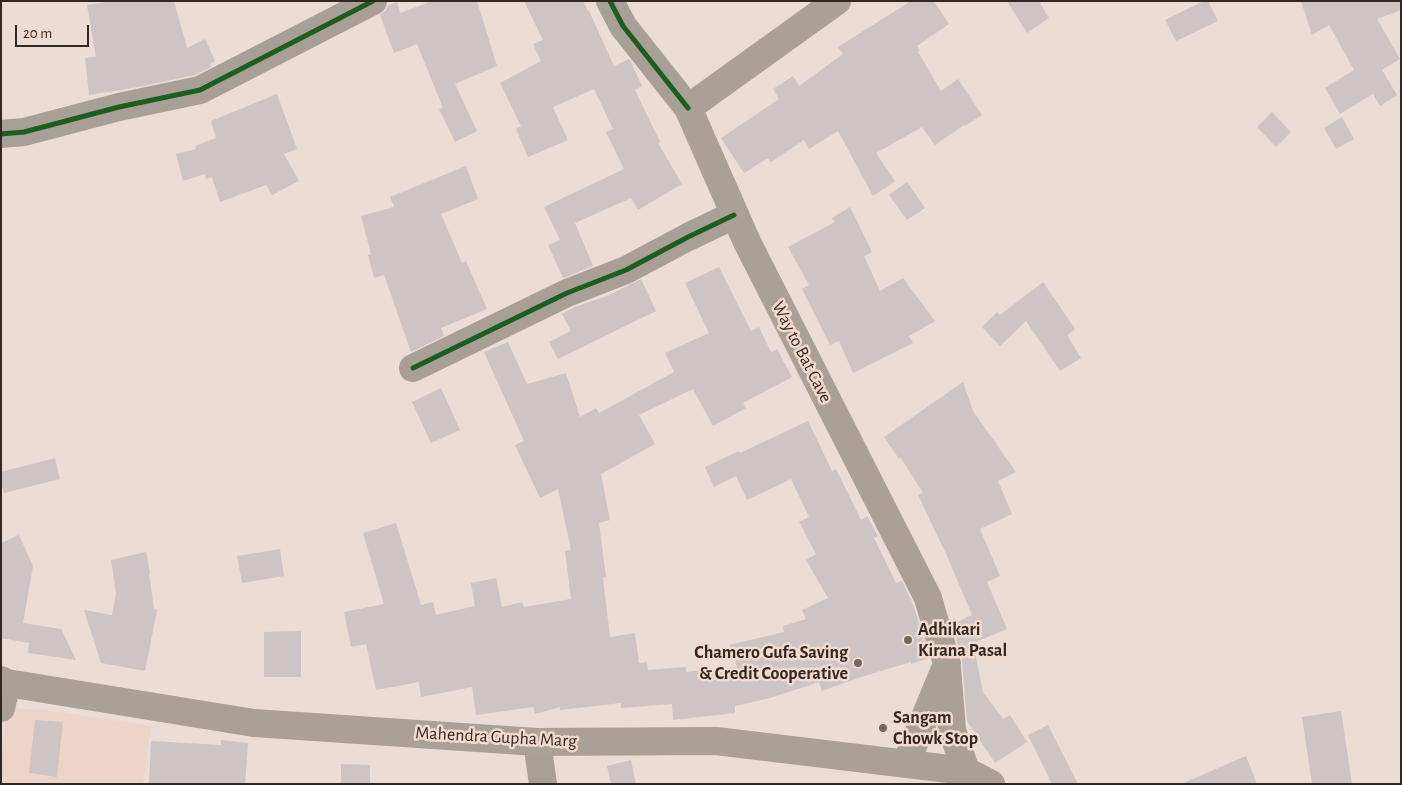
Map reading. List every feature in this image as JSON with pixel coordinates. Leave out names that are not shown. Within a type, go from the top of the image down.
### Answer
[{"type":"main road","points":[[688,108],[837,1]]},
{"type":"main road","name":"Way to Bat Cave","points":[[688,108],[734,215],[928,598],[947,664],[952,730],[966,771]]},
{"type":"main road","points":[[906,763],[947,664]]},
{"type":"main road","name":"Mahendra Gupha Marg","points":[[3,690],[254,723],[537,742],[716,741],[966,771],[991,784]]},
{"type":"street","points":[[1,134],[24,132],[118,107],[200,90],[373,1]]},
{"type":"street","points":[[610,1],[623,26],[688,108]]},
{"type":"street","points":[[413,368],[567,293],[626,270],[734,215]]},
{"type":"street","points":[[537,742],[543,784]]},
{"type":"shaded area","points":[[7,708],[49,710],[151,726],[143,784],[1,784],[1,764]]},
{"type":"building","points":[[113,1],[174,1],[187,48],[205,39],[215,61],[210,64],[211,67],[195,75],[89,95],[85,58],[96,57],[87,5]]},
{"type":"building","points":[[432,1],[477,1],[497,66],[455,84],[477,131],[455,142],[439,109],[443,108],[417,44],[394,53],[380,15],[386,10],[387,6],[397,2],[400,13]]},
{"type":"building","points":[[524,1],[583,1],[614,66],[630,60],[642,86],[635,90],[660,142],[658,143],[682,184],[638,210],[631,198],[575,223],[593,266],[563,278],[548,245],[560,240],[544,207],[624,169],[606,132],[613,129],[594,89],[553,107],[568,140],[528,157],[516,129],[521,126],[500,83],[541,61],[533,44],[543,40]]},
{"type":"building","points":[[911,1],[934,1],[949,24],[917,46],[920,51],[918,52],[941,91],[958,79],[982,115],[935,145],[922,127],[876,153],[895,181],[873,196],[838,131],[809,149],[804,140],[771,162],[768,158],[744,173],[721,138],[779,99],[773,89],[793,76],[799,86],[843,54],[838,47]]},
{"type":"building","points":[[1007,1],[1039,1],[1049,18],[1027,33]]},
{"type":"building","points":[[1204,1],[1208,1],[1218,21],[1176,41],[1165,20]]},
{"type":"building","points":[[1301,1],[1401,1],[1401,10],[1377,19],[1400,59],[1382,70],[1397,95],[1380,106],[1373,94],[1340,114],[1325,88],[1354,70],[1329,25],[1312,35]]},
{"type":"building","points":[[277,94],[297,149],[284,154],[299,181],[272,195],[266,185],[220,202],[212,177],[206,179],[205,174],[183,181],[176,154],[196,149],[195,146],[216,138],[211,121]]},
{"type":"building","points":[[1272,112],[1291,132],[1276,147],[1257,127]]},
{"type":"building","points":[[1342,117],[1354,139],[1336,149],[1324,128]]},
{"type":"building","points":[[466,166],[478,199],[441,214],[462,263],[466,261],[487,309],[441,328],[444,336],[411,352],[384,275],[374,278],[368,255],[371,254],[361,216],[394,207],[390,197]]},
{"type":"building","points":[[907,182],[925,208],[907,220],[889,195]]},
{"type":"building","points":[[850,207],[872,252],[864,256],[880,291],[903,278],[935,321],[909,336],[913,343],[853,373],[839,341],[830,345],[802,289],[809,285],[788,247],[835,222],[832,218]]},
{"type":"building","points":[[719,267],[751,331],[759,327],[771,352],[777,349],[792,377],[743,403],[746,408],[713,426],[693,389],[639,415],[655,444],[601,474],[610,520],[599,523],[606,577],[603,578],[610,637],[635,633],[639,663],[647,662],[648,670],[686,667],[686,672],[737,667],[729,645],[784,632],[783,626],[806,619],[802,610],[828,598],[806,560],[816,554],[799,522],[809,517],[791,479],[747,500],[736,476],[714,487],[705,467],[808,421],[832,471],[836,469],[861,520],[867,516],[878,536],[874,538],[896,583],[902,581],[913,604],[929,658],[864,676],[822,691],[819,682],[770,698],[735,706],[735,713],[673,720],[672,704],[621,708],[621,703],[560,710],[560,707],[535,714],[533,707],[476,715],[472,687],[421,697],[419,682],[376,690],[366,644],[351,647],[344,612],[384,604],[363,533],[396,523],[421,605],[433,602],[436,615],[475,606],[471,583],[496,578],[502,607],[522,602],[524,607],[571,599],[565,551],[571,550],[558,489],[540,498],[515,445],[524,441],[484,352],[508,342],[527,384],[566,373],[580,417],[596,408],[599,413],[674,372],[665,353],[709,333],[685,283]]},
{"type":"building","points":[[641,279],[656,311],[558,359],[549,342],[571,331],[562,314],[575,307],[607,296]]},
{"type":"building","points":[[1043,282],[1075,329],[1067,335],[1081,358],[1060,371],[1026,321],[1000,346],[982,327],[997,312],[1000,315]]},
{"type":"building","points":[[963,382],[973,411],[1016,472],[998,481],[1012,514],[980,529],[1000,576],[987,582],[1007,629],[973,643],[983,692],[1003,719],[1010,715],[1027,742],[995,763],[967,721],[962,660],[952,624],[972,615],[918,495],[923,493],[901,458],[899,459],[884,437]]},
{"type":"building","points":[[441,388],[460,430],[431,443],[412,402]]},
{"type":"building","points":[[55,458],[60,479],[4,493],[1,472]]},
{"type":"building","points":[[19,535],[33,566],[23,623],[61,629],[76,660],[28,653],[29,643],[1,638],[1,543]]},
{"type":"building","points":[[280,549],[284,576],[242,583],[237,556]]},
{"type":"building","points":[[146,552],[154,609],[157,610],[145,671],[101,663],[84,610],[112,615],[116,593],[111,560]]},
{"type":"building","points":[[301,631],[301,677],[264,677],[264,632]]},
{"type":"building","points":[[1341,711],[1352,784],[1312,784],[1302,717]]},
{"type":"building","points":[[35,720],[63,722],[57,777],[29,773]]},
{"type":"building","points":[[1048,725],[1078,784],[1052,784],[1028,735]]},
{"type":"building","points":[[221,740],[248,743],[245,784],[149,784],[151,741],[221,745]]},
{"type":"building","points":[[1246,756],[1257,784],[1181,784]]},
{"type":"building","points":[[631,760],[636,784],[611,784],[607,766]]},
{"type":"building","points":[[341,764],[370,765],[370,784],[341,784]]},
{"type":"cycle path","points":[[1,134],[24,132],[119,107],[200,90],[373,1]]},
{"type":"cycle path","points":[[610,1],[623,26],[688,108]]},
{"type":"cycle path","points":[[413,368],[567,293],[626,270],[734,215]]},
{"type":"place","name":"Adhikari Kirana Pasal","points":[[908,640]]},
{"type":"place","name":"Chamero Gufa Saving & Credit Cooperative","points":[[858,663]]},
{"type":"place","name":"Sangam Chowk Stop","points":[[883,728]]}]
